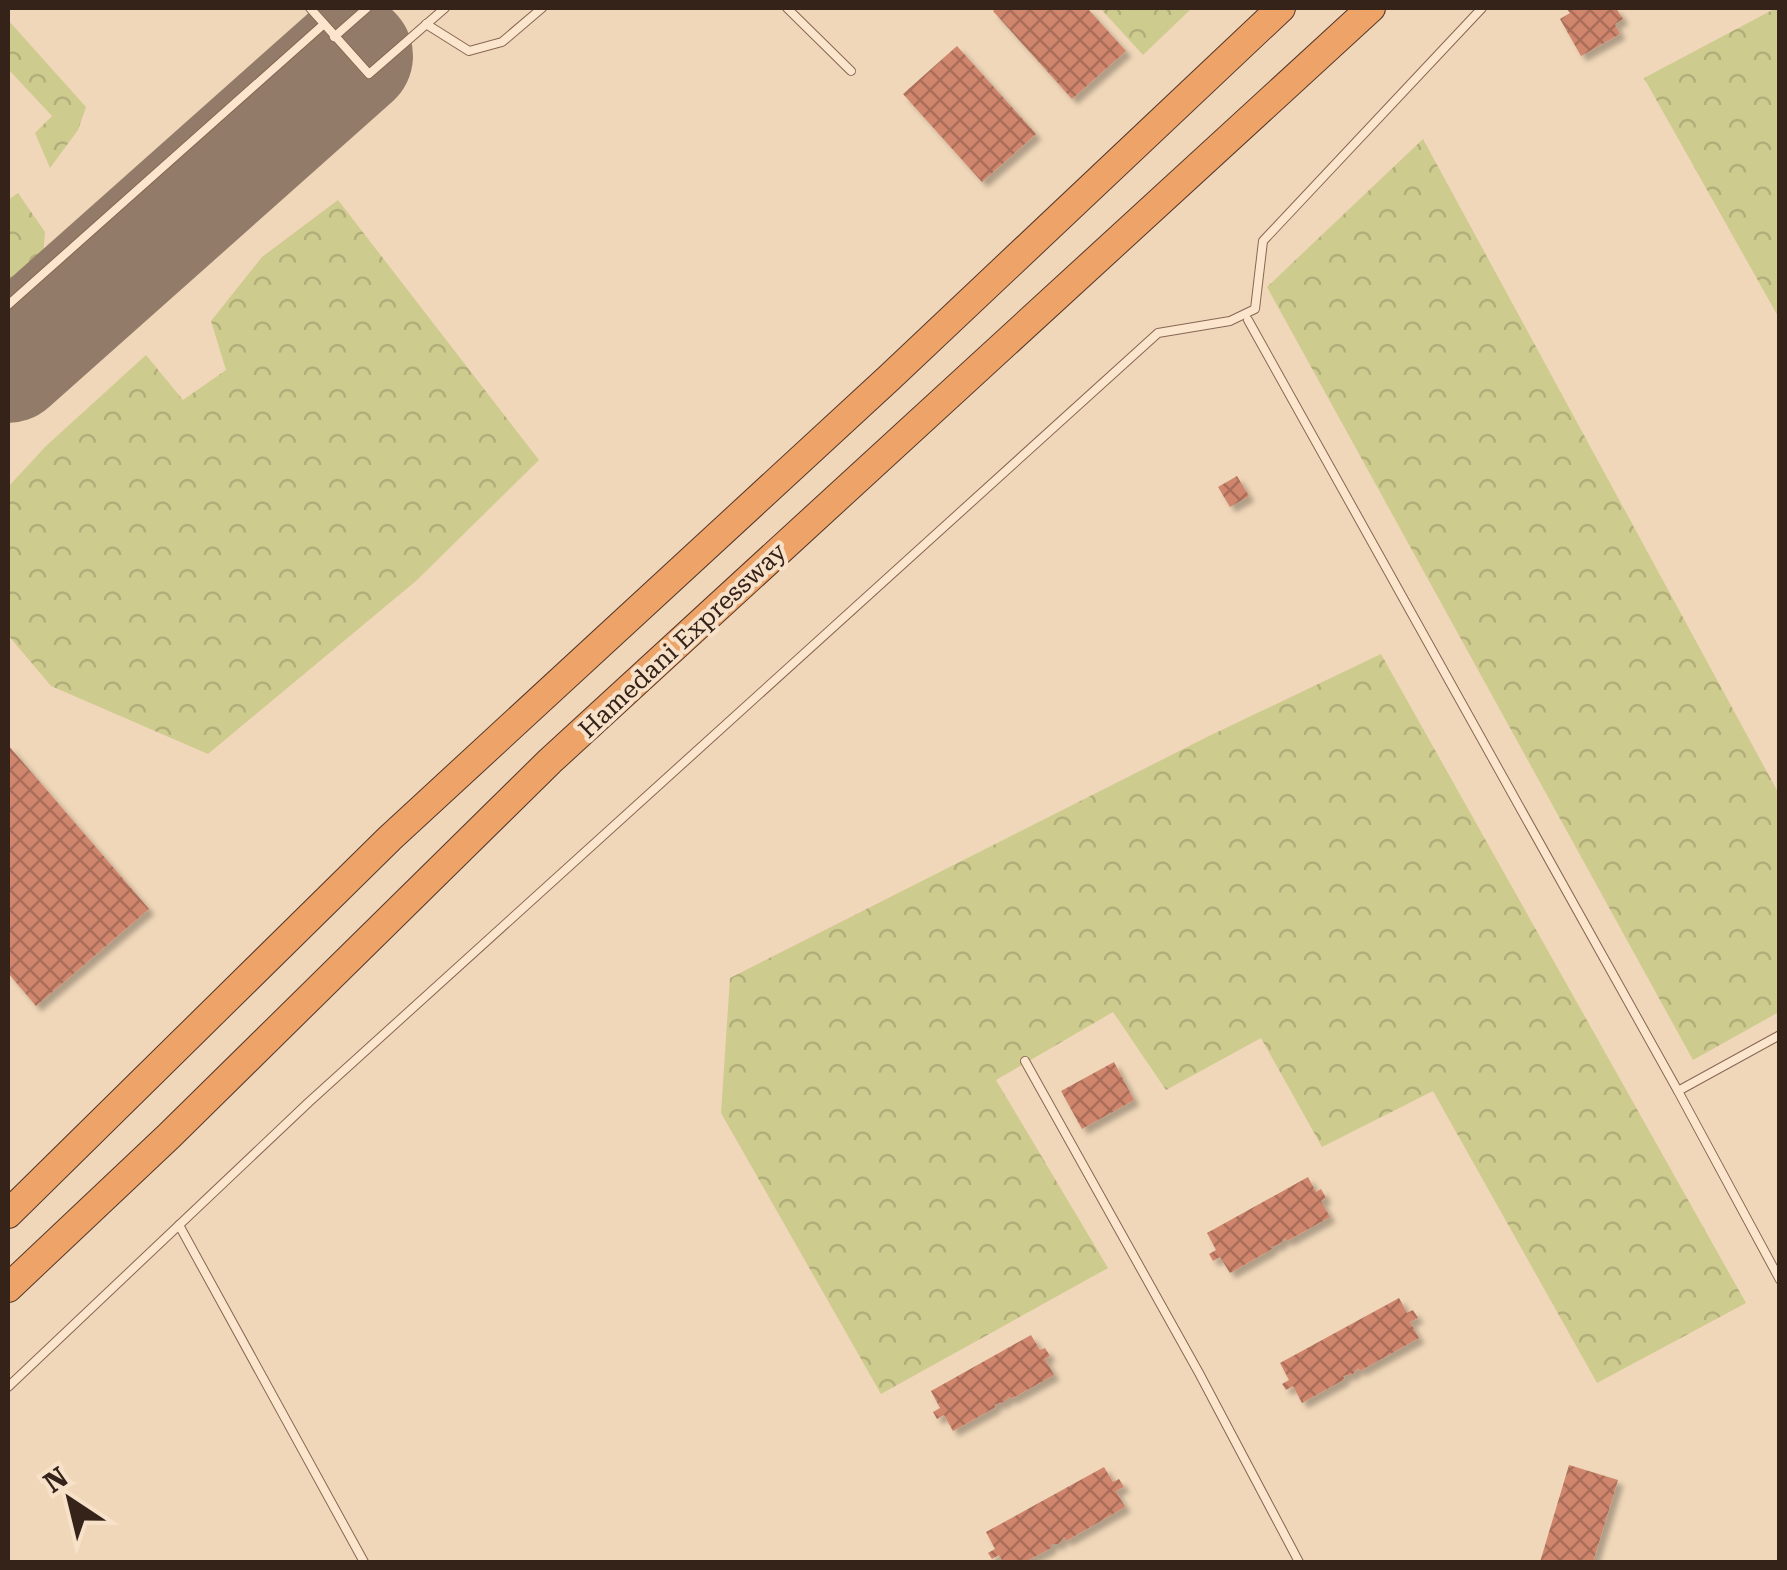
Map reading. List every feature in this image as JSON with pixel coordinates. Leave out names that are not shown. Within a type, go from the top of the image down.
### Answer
[{"type":"highway","name":"Hamedani Expressway","points":[[8,1214],[390,838],[889,378],[1282,8]]},
{"type":"highway","name":"Hamedani Expressway","points":[[8,1288],[169,1136],[550,761],[1370,10]]},
{"type":"lane","points":[[310,8],[370,74],[445,8]]},
{"type":"lane","points":[[334,36],[367,8]]},
{"type":"lane","points":[[426,24],[469,51],[502,42],[542,8]]},
{"type":"lane","points":[[788,8],[851,72]]},
{"type":"lane","points":[[8,1387],[324,1088],[1158,333],[1230,321],[1255,309],[1263,241],[1482,8]]},
{"type":"lane","points":[[8,306],[324,24]]},
{"type":"lane","points":[[1248,320],[1780,1280]]},
{"type":"lane","points":[[1678,1092],[1780,1036]]},
{"type":"lane","points":[[1024,1061],[1299,1562]]},
{"type":"lane","points":[[180,1226],[364,1562]]},
{"type":"green space","points":[[1100,8],[1192,8],[1143,55]]},
{"type":"green space","points":[[1780,8],[1779,318],[1644,78]]},
{"type":"green space","points":[[8,20],[86,107],[78,130],[50,168],[35,133],[52,116],[8,69]]},
{"type":"green space","points":[[1423,139],[1779,794],[1779,1012],[1693,1060],[1267,287]]},
{"type":"green space","points":[[18,193],[45,232],[43,257],[8,289],[8,200]]},
{"type":"green space","points":[[338,200],[539,460],[416,581],[208,754],[51,686],[8,635],[8,487],[46,446],[146,355],[183,400],[226,370],[211,321],[262,257]]},
{"type":"green space","points":[[1381,654],[1746,1303],[1597,1383],[1433,1091],[1322,1147],[1261,1038],[1166,1090],[1113,1012],[996,1080],[1108,1268],[881,1394],[721,1113],[730,978],[1209,736]]},
{"type":"building","points":[[1087,8],[1126,51],[1072,99],[993,11]]},
{"type":"building","points":[[1566,8],[1616,8],[1623,19],[1615,24],[1620,34],[1581,56],[1560,19],[1570,13]]},
{"type":"building","points":[[957,46],[1036,134],[982,182],[903,94]]},
{"type":"building","points":[[1237,476],[1249,496],[1230,507],[1218,487]]},
{"type":"building","points":[[8,745],[149,909],[36,1006],[8,973]]},
{"type":"building","points":[[1114,1062],[1134,1100],[1082,1129],[1061,1091]]},
{"type":"building","points":[[1308,1177],[1316,1192],[1321,1189],[1326,1198],[1321,1201],[1330,1217],[1287,1241],[1285,1238],[1230,1273],[1220,1257],[1213,1261],[1209,1254],[1216,1250],[1207,1233]]},
{"type":"building","points":[[1399,1298],[1407,1313],[1413,1310],[1418,1318],[1410,1322],[1419,1338],[1360,1371],[1358,1368],[1343,1376],[1345,1379],[1302,1403],[1293,1386],[1286,1390],[1282,1384],[1289,1380],[1280,1363]]},
{"type":"building","points":[[1031,1335],[1040,1350],[1045,1348],[1050,1356],[1045,1359],[1054,1375],[953,1431],[944,1415],[937,1419],[933,1412],[940,1408],[931,1391]]},
{"type":"building","points":[[1569,1465],[1618,1480],[1593,1562],[1540,1562]]},
{"type":"building","points":[[1104,1467],[1113,1482],[1119,1479],[1124,1487],[1116,1491],[1125,1507],[1066,1541],[1064,1537],[1059,1544],[1051,1544],[1051,1548],[1025,1562],[1003,1562],[999,1555],[992,1559],[988,1553],[995,1549],[986,1532]]},
{"type":"runway","points":[[8,362],[352,56]]}]
